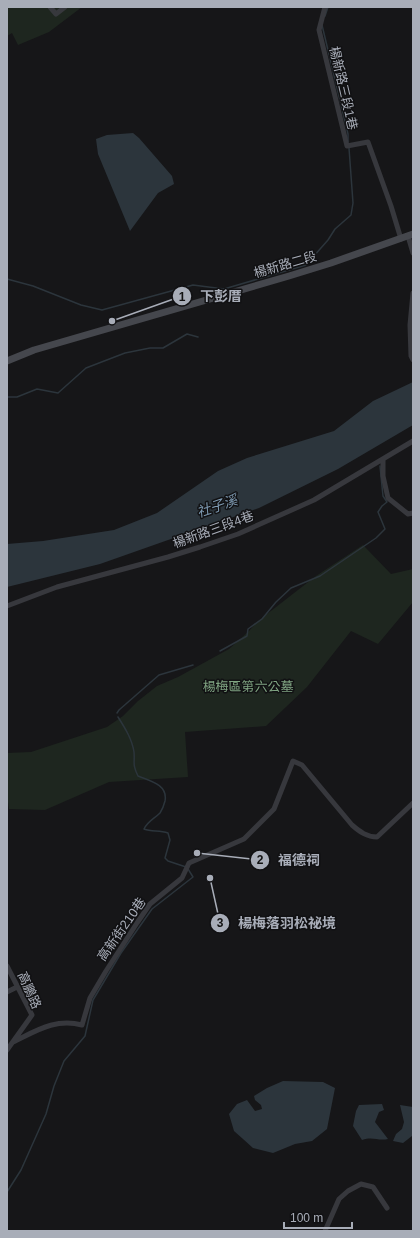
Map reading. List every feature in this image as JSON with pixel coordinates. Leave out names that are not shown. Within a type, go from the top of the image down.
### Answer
[{"type":"main road","name":"楊新路二段","points":[[7,361],[34,350],[289,276],[411,235]]},
{"type":"street","points":[[50,7],[56,14],[65,7]]},
{"type":"street","name":"楊新路三段1巷","points":[[325,7],[319,30],[349,146],[368,142],[401,239]]},
{"type":"street","points":[[411,235],[413,253]]},
{"type":"street","points":[[412,358],[410,325],[413,293]]},
{"type":"street","name":"楊新路三段4巷","points":[[7,606],[57,587],[168,557],[238,534],[314,500],[413,441]]},
{"type":"street","points":[[383,460],[383,476],[388,498],[408,514],[413,514]]},
{"type":"street","name":"高新街210巷","points":[[13,1042],[48,1025],[74,1023],[82,1025],[90,998],[150,904],[182,878],[189,863],[244,839],[274,809],[293,760],[302,766],[352,825],[366,835],[377,837],[413,803]]},
{"type":"street","name":"高鵬路","points":[[7,966],[32,1015],[13,1042]]},
{"type":"street","points":[[7,992],[17,987]]},
{"type":"street","points":[[7,1050],[13,1042]]},
{"type":"street","points":[[325,1231],[339,1199],[348,1191],[361,1184],[373,1188],[387,1208]]},
{"type":"green space","points":[[7,7],[82,7],[49,32],[18,45],[12,33],[7,36]]},
{"type":"green space","name":"楊梅區第六公墓","points":[[363,545],[391,574],[413,569],[413,602],[378,644],[351,631],[307,687],[266,726],[185,732],[188,777],[109,782],[45,810],[9,809],[7,795],[7,753],[31,752],[107,727],[123,716],[138,701],[157,686],[178,677],[229,649],[258,621],[316,576]]},
{"type":"water","points":[[133,133],[172,176],[174,184],[158,193],[130,231],[98,154],[96,139],[107,135]]},
{"type":"water","points":[[413,382],[413,425],[338,469],[259,508],[100,564],[7,587],[7,544],[43,541],[114,530],[157,513],[218,471],[247,458],[334,431],[373,401]]},
{"type":"water","points":[[283,1081],[323,1082],[335,1088],[327,1129],[312,1141],[295,1144],[273,1153],[253,1148],[234,1131],[229,1114],[237,1104],[247,1100],[255,1111],[262,1109],[261,1105],[255,1100],[254,1096]]},
{"type":"water","points":[[382,1104],[384,1110],[379,1112],[375,1122],[388,1139],[369,1138],[362,1140],[353,1126],[356,1111],[359,1105]]},
{"type":"water","points":[[400,1105],[413,1107],[412,1136],[403,1143],[393,1141],[396,1134],[402,1129],[404,1122]]},
{"type":"waterway","points":[[325,16],[328,7]]},
{"type":"waterway","points":[[322,25],[348,134],[348,142]]},
{"type":"waterway","points":[[7,279],[33,286],[81,305],[102,310],[193,285],[224,289],[306,265],[328,240],[335,229],[351,215],[353,203],[349,148]]},
{"type":"waterway","name":"社子溪","points":[[7,397],[17,397],[37,389],[58,393],[86,368],[125,353],[150,348],[163,348],[187,334],[198,337]]},
{"type":"waterway","points":[[220,651],[247,636],[248,629],[262,619],[276,602],[291,588],[320,576],[376,538],[385,529],[378,512],[387,502],[383,496],[380,466]]},
{"type":"waterway","points":[[117,713],[159,675],[193,665]]},
{"type":"waterway","points":[[118,717],[126,729],[132,743],[134,752],[134,766],[138,776],[158,784],[164,791],[165,803],[160,813],[149,822],[144,829],[168,833],[170,840],[165,858],[168,861],[186,867]]},
{"type":"waterway","points":[[7,1192],[21,1170],[46,1114],[54,1086],[64,1061],[85,1036],[93,1000],[121,953],[152,909],[193,877],[188,869]]},
{"type":"place","name":"下彭厝","points":[[112,321]]},
{"type":"place","name":"福德祠","points":[[197,853]]},
{"type":"place","name":"楊梅落羽松祕境","points":[[210,878]]}]
